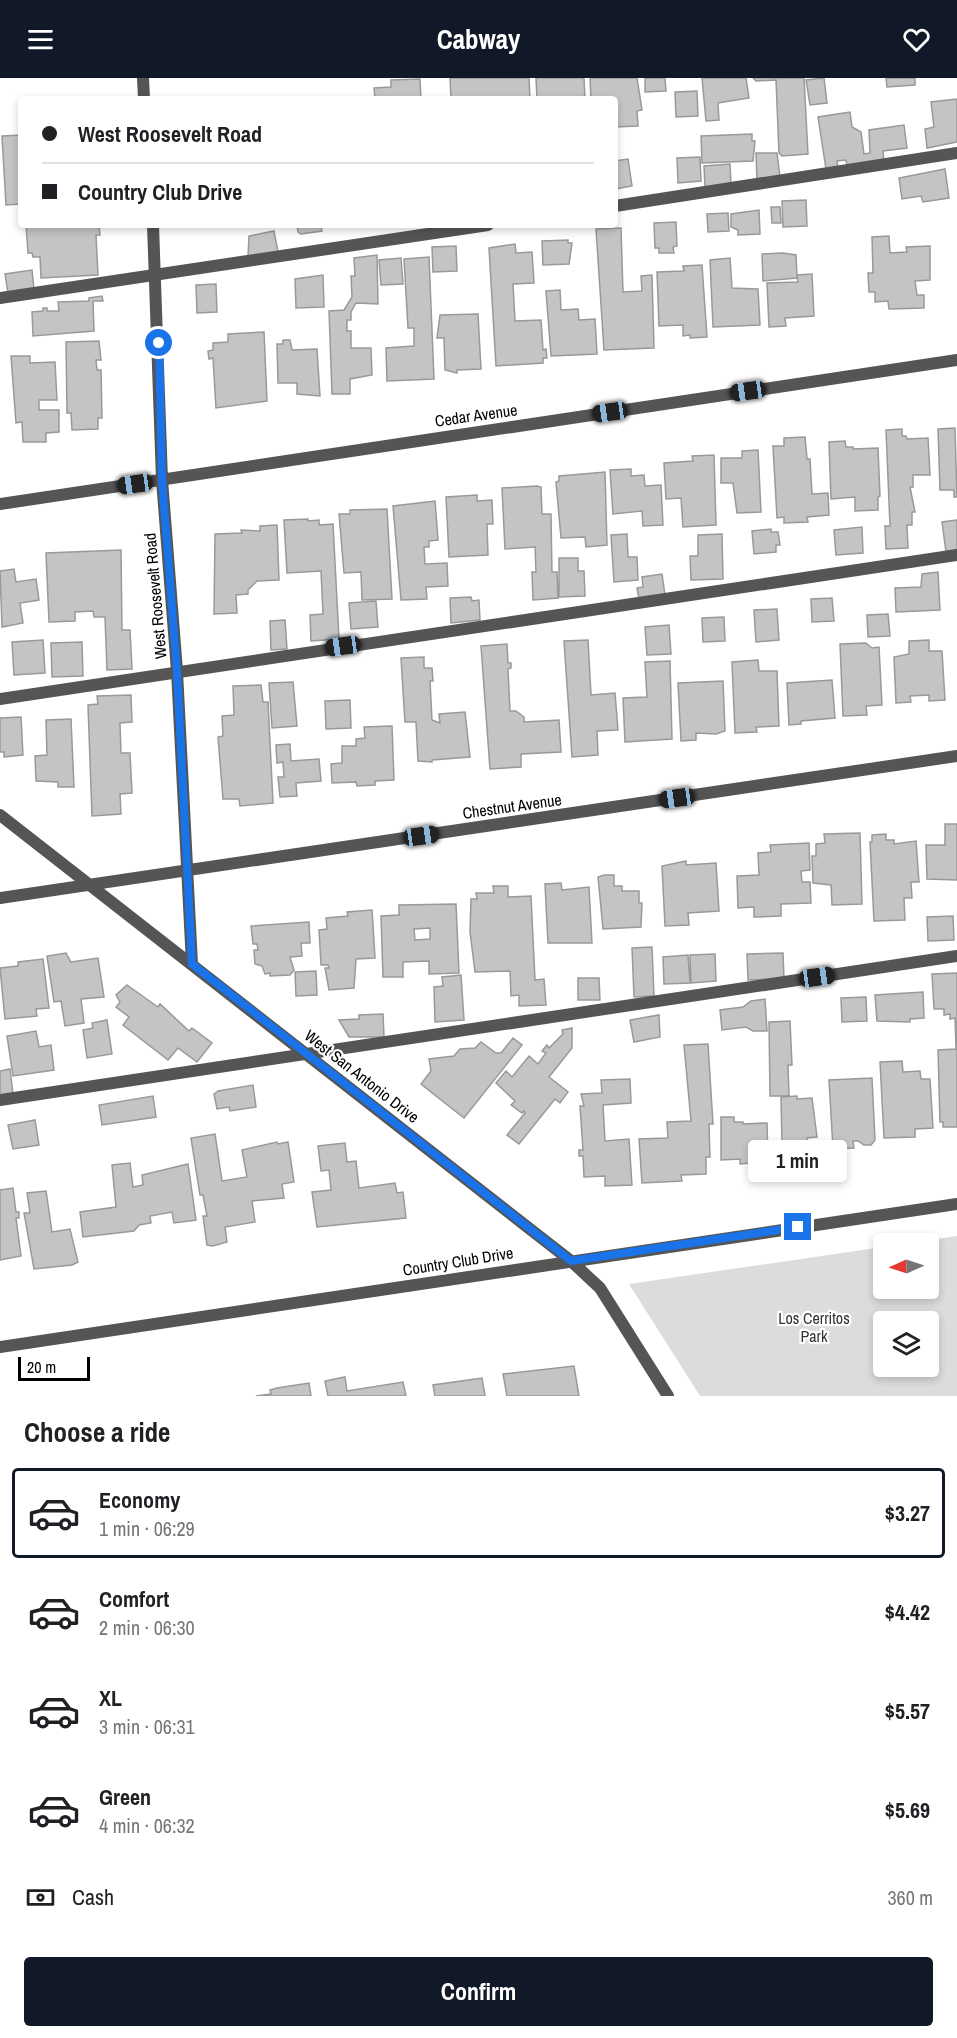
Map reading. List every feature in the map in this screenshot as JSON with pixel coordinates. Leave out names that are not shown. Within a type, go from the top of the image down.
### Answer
[{"type":"street","points":[[143,78],[144,96]]},
{"type":"street","points":[[618,206],[957,153]]},
{"type":"street","name":"West Roosevelt Road","points":[[153,228],[157,275],[162,480],[177,671],[192,964]]},
{"type":"street","points":[[0,298],[468,228]]},
{"type":"street","name":"Cedar Avenue","points":[[0,504],[957,360]]},
{"type":"street","points":[[0,699],[957,555]]},
{"type":"street","name":"Chestnut Avenue","points":[[0,898],[957,756]]},
{"type":"street","name":"West San Antonio Drive","points":[[0,815],[571,1261],[600,1288],[668,1396]]},
{"type":"street","points":[[0,1100],[305,1052],[957,956]]},
{"type":"street","name":"Country Club Drive","points":[[0,1347],[957,1204]]},
{"type":"green space","name":"Los Cerritos Park","points":[[957,1236],[957,1396],[700,1396],[629,1284],[873,1248],[873,1299],[939,1299],[939,1239]]},
{"type":"building","points":[[450,78],[529,78],[530,96],[451,96]]},
{"type":"building","points":[[536,78],[584,78],[585,96],[537,96]]},
{"type":"building","points":[[590,78],[637,78],[642,110],[637,111],[638,126],[618,127],[618,96],[591,96]]},
{"type":"building","points":[[645,78],[665,78],[666,91],[645,92]]},
{"type":"building","points":[[702,78],[746,78],[749,98],[718,103],[719,120],[706,121]]},
{"type":"building","points":[[753,78],[804,78],[808,154],[782,156],[779,153],[776,80],[756,81]]},
{"type":"building","points":[[824,78],[827,103],[810,105],[806,80]]},
{"type":"building","points":[[886,78],[915,78],[915,85],[887,87]]},
{"type":"building","points":[[420,79],[421,96],[375,96],[374,88],[391,87],[391,80]]},
{"type":"building","points":[[697,91],[698,116],[676,117],[675,92]]},
{"type":"building","points":[[957,99],[957,142],[927,148],[925,129],[934,127],[931,102]]},
{"type":"building","points":[[850,112],[852,127],[861,132],[864,154],[870,153],[869,130],[904,125],[907,148],[883,151],[884,161],[847,166],[846,160],[837,161],[838,167],[826,169],[818,117]]},
{"type":"building","points":[[752,134],[752,141],[755,141],[753,161],[702,163],[701,136]]},
{"type":"building","points":[[18,135],[18,204],[6,205],[2,136]]},
{"type":"building","points":[[756,153],[777,153],[780,177],[757,181]]},
{"type":"building","points":[[700,157],[701,181],[678,183],[677,158]]},
{"type":"building","points":[[628,159],[632,186],[618,188],[618,161]]},
{"type":"building","points":[[730,164],[731,184],[705,187],[704,166]]},
{"type":"building","points":[[945,169],[949,198],[923,202],[921,196],[902,199],[899,178]]},
{"type":"building","points":[[806,200],[807,226],[783,227],[782,201]]},
{"type":"building","points":[[771,207],[780,207],[781,223],[772,223]]},
{"type":"building","points":[[759,210],[760,234],[738,235],[738,230],[731,227],[731,214]]},
{"type":"building","points":[[728,213],[729,231],[708,232],[707,214]]},
{"type":"building","points":[[676,222],[677,246],[673,247],[674,253],[659,253],[659,248],[655,248],[654,223]]},
{"type":"building","points":[[26,228],[99,228],[100,235],[96,235],[98,275],[41,278],[40,257],[33,257],[32,253],[28,253]]},
{"type":"building","points":[[297,228],[322,228],[322,231],[301,234]]},
{"type":"building","points":[[621,228],[623,292],[642,291],[641,276],[652,275],[654,348],[604,350],[596,229]]},
{"type":"building","points":[[274,231],[278,252],[248,257],[249,236]]},
{"type":"building","points":[[889,236],[890,253],[907,252],[906,247],[930,246],[930,280],[915,281],[917,295],[924,295],[924,308],[889,309],[888,301],[875,302],[875,292],[869,292],[868,273],[873,273],[872,237]]},
{"type":"building","points":[[568,240],[568,243],[572,243],[569,264],[543,265],[542,241]]},
{"type":"building","points":[[515,244],[516,253],[532,252],[534,283],[513,284],[515,321],[541,320],[543,350],[546,349],[547,358],[543,358],[543,363],[496,366],[489,248]]},
{"type":"building","points":[[456,246],[457,271],[433,272],[432,247]]},
{"type":"building","points":[[762,254],[796,255],[797,278],[763,281]]},
{"type":"building","points":[[377,255],[378,304],[356,303],[351,312],[351,320],[347,320],[347,331],[351,331],[351,348],[371,348],[372,375],[350,379],[350,394],[332,394],[329,311],[344,310],[352,297],[351,276],[355,276],[354,258]]},
{"type":"building","points":[[429,257],[434,379],[387,381],[386,348],[414,346],[414,328],[408,328],[404,259]]},
{"type":"building","points":[[401,258],[403,284],[381,285],[379,260]]},
{"type":"building","points":[[730,258],[732,288],[758,289],[760,325],[713,327],[710,260]]},
{"type":"building","points":[[702,265],[707,337],[683,336],[683,325],[659,326],[657,272],[684,271],[683,266]]},
{"type":"building","points":[[32,270],[34,289],[8,293],[5,274]]},
{"type":"building","points":[[812,274],[814,316],[785,318],[786,326],[769,327],[767,283],[798,282],[797,275]]},
{"type":"building","points":[[323,275],[324,307],[296,308],[295,279]]},
{"type":"building","points":[[216,284],[217,312],[197,313],[196,285]]},
{"type":"building","points":[[560,290],[561,310],[578,309],[579,320],[595,319],[597,354],[551,356],[546,291]]},
{"type":"building","points":[[102,296],[103,301],[93,301],[94,331],[33,336],[32,312],[43,311],[43,308],[47,308],[47,311],[59,311],[58,302],[89,301],[89,298]]},
{"type":"building","points":[[478,314],[481,369],[457,370],[457,373],[445,370],[444,338],[437,338],[440,315]]},
{"type":"building","points":[[264,332],[267,401],[216,408],[213,358],[209,359],[208,351],[213,350],[213,343],[228,342],[228,334]]},
{"type":"building","points":[[283,340],[290,340],[292,350],[317,349],[320,396],[297,394],[297,383],[278,383],[277,344],[283,344]]},
{"type":"building","points":[[99,341],[101,360],[96,360],[97,370],[101,370],[102,418],[98,418],[98,429],[72,430],[71,413],[67,413],[66,342]]},
{"type":"building","points":[[11,356],[30,356],[30,363],[55,362],[57,400],[39,400],[39,410],[59,410],[59,432],[46,433],[46,442],[23,442],[22,422],[16,423]]},
{"type":"building","points":[[955,428],[957,497],[954,497],[954,490],[940,490],[938,429]]},
{"type":"building","points":[[902,429],[902,436],[906,436],[907,439],[928,438],[930,475],[913,475],[913,487],[910,487],[915,512],[912,512],[912,525],[907,525],[908,548],[886,549],[885,526],[890,526],[886,430]]},
{"type":"building","points":[[805,437],[807,459],[810,459],[812,494],[828,493],[829,515],[807,517],[808,522],[784,523],[784,517],[777,518],[773,446],[784,446],[784,438]]},
{"type":"building","points":[[845,441],[846,447],[853,447],[853,449],[878,448],[880,496],[878,497],[878,510],[855,511],[855,497],[831,499],[829,442]]},
{"type":"building","points":[[758,450],[761,512],[737,513],[733,483],[721,483],[721,458],[742,458],[742,451]]},
{"type":"building","points":[[714,455],[716,525],[683,527],[681,498],[666,499],[664,463],[693,461],[692,456]]},
{"type":"building","points":[[631,469],[631,476],[644,475],[645,486],[661,485],[663,525],[643,526],[642,511],[613,514],[610,470]]},
{"type":"building","points":[[605,472],[607,545],[586,547],[585,537],[561,538],[556,482],[559,481],[559,476]]},
{"type":"building","points":[[541,487],[542,514],[551,514],[552,572],[557,572],[558,598],[533,600],[532,572],[536,572],[535,547],[505,549],[502,488]]},
{"type":"building","points":[[477,495],[477,501],[492,500],[493,524],[487,524],[488,555],[449,557],[446,497]]},
{"type":"building","points":[[435,501],[438,540],[429,541],[429,547],[424,547],[425,564],[447,563],[448,586],[426,587],[427,599],[401,600],[393,506]]},
{"type":"building","points":[[387,509],[392,599],[362,600],[361,572],[344,573],[339,514],[350,514],[350,510]]},
{"type":"building","points":[[308,519],[308,521],[319,520],[319,525],[333,524],[339,639],[311,641],[310,615],[323,614],[321,571],[287,573],[284,520]]},
{"type":"building","points":[[957,520],[957,551],[946,552],[942,522]]},
{"type":"building","points":[[277,525],[279,580],[257,581],[248,590],[248,594],[236,595],[237,613],[214,614],[215,534],[242,533],[241,530],[260,531],[260,526]]},
{"type":"building","points":[[862,527],[863,553],[836,555],[834,530]]},
{"type":"building","points":[[771,529],[771,532],[778,532],[780,545],[776,545],[776,552],[754,554],[752,531]]},
{"type":"building","points":[[627,534],[628,557],[637,557],[638,580],[614,582],[611,535]]},
{"type":"building","points":[[722,534],[723,579],[691,580],[690,556],[698,556],[698,535]]},
{"type":"building","points":[[121,550],[122,630],[130,630],[132,669],[107,670],[105,617],[94,617],[93,611],[75,612],[75,621],[49,622],[46,553]]},
{"type":"building","points":[[559,558],[578,558],[578,571],[584,571],[585,596],[559,597]]},
{"type":"building","points":[[14,569],[16,582],[36,579],[39,600],[20,603],[23,623],[2,627],[0,571]]},
{"type":"building","points":[[938,572],[940,610],[896,612],[895,588],[921,587],[922,574]]},
{"type":"building","points":[[662,574],[665,595],[639,599],[637,588],[643,587],[642,577]]},
{"type":"building","points":[[471,597],[472,601],[479,600],[480,620],[451,623],[450,598]]},
{"type":"building","points":[[832,598],[834,621],[812,622],[811,599]]},
{"type":"building","points":[[376,601],[378,627],[351,629],[349,603]]},
{"type":"building","points":[[777,609],[779,640],[756,642],[754,610]]},
{"type":"building","points":[[888,614],[890,636],[868,637],[867,615]]},
{"type":"building","points":[[724,617],[725,641],[703,642],[702,618]]},
{"type":"building","points":[[285,620],[287,649],[271,650],[270,621]]},
{"type":"building","points":[[669,625],[671,654],[647,655],[645,627]]},
{"type":"building","points":[[43,640],[45,673],[14,675],[12,642]]},
{"type":"building","points":[[588,640],[591,695],[615,693],[618,730],[597,731],[598,755],[572,757],[564,641]]},
{"type":"building","points":[[929,640],[929,651],[942,651],[945,700],[929,701],[929,695],[910,696],[911,702],[896,703],[894,657],[909,654],[909,641]]},
{"type":"building","points":[[82,642],[83,676],[52,677],[51,643]]},
{"type":"building","points":[[866,643],[872,648],[879,647],[882,705],[866,706],[867,715],[843,716],[840,644]]},
{"type":"building","points":[[507,644],[508,663],[511,663],[511,668],[508,669],[510,711],[516,711],[524,717],[524,722],[559,720],[561,752],[521,754],[521,767],[490,769],[481,646]]},
{"type":"building","points":[[424,657],[424,668],[432,668],[433,681],[430,681],[432,720],[440,723],[439,714],[465,712],[470,757],[432,760],[432,762],[418,761],[416,722],[405,722],[401,658]]},
{"type":"building","points":[[758,660],[759,671],[777,671],[779,726],[756,727],[757,732],[735,733],[732,662]]},
{"type":"building","points":[[670,661],[672,739],[625,742],[623,698],[647,697],[645,662]]},
{"type":"building","points":[[832,680],[835,718],[801,721],[801,724],[789,725],[787,683]]},
{"type":"building","points":[[723,681],[725,731],[716,734],[696,733],[696,740],[681,741],[678,683]]},
{"type":"building","points":[[293,682],[297,726],[272,728],[269,683]]},
{"type":"building","points":[[261,685],[263,702],[268,702],[273,803],[240,806],[239,799],[223,799],[218,737],[223,736],[222,716],[234,715],[233,686]]},
{"type":"building","points":[[131,695],[132,722],[120,723],[121,753],[130,753],[132,793],[120,794],[121,814],[92,816],[88,705],[98,704],[97,696]]},
{"type":"building","points":[[350,700],[351,728],[326,729],[325,701]]},
{"type":"building","points":[[21,717],[23,755],[4,757],[4,752],[0,752],[0,718]]},
{"type":"building","points":[[71,719],[74,787],[58,787],[58,782],[36,781],[35,756],[47,755],[46,720]]},
{"type":"building","points":[[392,726],[394,780],[375,781],[375,785],[357,786],[356,782],[332,783],[331,764],[342,763],[342,746],[356,746],[356,739],[365,738],[364,727]]},
{"type":"building","points":[[290,744],[291,761],[319,759],[321,781],[296,783],[297,796],[280,797],[278,777],[284,777],[283,762],[277,763],[276,745]]},
{"type":"building","points":[[945,824],[957,824],[957,880],[927,879],[926,845],[945,845]]},
{"type":"building","points":[[860,833],[862,904],[832,905],[831,885],[813,883],[812,856],[816,856],[816,844],[825,843],[824,834]]},
{"type":"building","points":[[886,834],[886,840],[894,840],[894,844],[916,841],[919,882],[911,882],[912,898],[904,898],[905,920],[874,921],[870,842],[872,842],[872,835]]},
{"type":"building","points":[[809,843],[810,870],[801,871],[802,882],[810,882],[811,903],[781,904],[781,916],[754,917],[754,907],[738,908],[737,876],[759,875],[758,853],[771,852],[770,845]]},
{"type":"building","points":[[686,861],[686,865],[716,863],[719,911],[688,913],[689,925],[665,926],[662,866]]},
{"type":"building","points":[[614,875],[614,886],[622,886],[622,891],[639,891],[639,903],[642,903],[641,927],[603,929],[598,877]]},
{"type":"building","points":[[561,883],[562,890],[589,887],[592,943],[548,943],[545,884]]},
{"type":"building","points":[[493,886],[508,886],[508,897],[531,896],[535,980],[544,979],[546,1005],[519,1006],[519,995],[511,996],[510,971],[475,972],[470,932],[471,899],[477,899],[476,893],[494,893]]},
{"type":"building","points":[[456,904],[459,973],[429,974],[429,961],[403,962],[403,977],[383,977],[381,916],[399,915],[399,905]],"holes":[[[430,928],[430,939],[415,940],[414,929]]]},
{"type":"building","points":[[372,910],[375,958],[356,959],[354,988],[329,990],[325,968],[329,968],[328,965],[321,965],[319,930],[327,929],[326,918],[348,916],[347,912]]},
{"type":"building","points":[[953,916],[954,940],[928,941],[927,917]]},
{"type":"building","points":[[309,922],[310,943],[301,943],[302,956],[290,957],[294,970],[290,975],[270,976],[270,973],[265,974],[262,966],[255,964],[254,950],[258,950],[257,944],[253,944],[251,926]]},
{"type":"building","points":[[652,947],[654,996],[634,997],[632,948]]},
{"type":"building","points":[[66,953],[71,962],[98,958],[104,997],[81,999],[84,1023],[65,1026],[61,1001],[54,1002],[47,956]]},
{"type":"building","points":[[783,953],[784,979],[748,980],[747,954]]},
{"type":"building","points":[[715,954],[716,981],[691,983],[690,955]]},
{"type":"building","points":[[688,955],[690,983],[664,984],[663,957]]},
{"type":"building","points":[[43,959],[49,1008],[36,1009],[37,1016],[5,1019],[0,968],[18,966],[18,962]]},
{"type":"building","points":[[316,971],[317,995],[296,996],[295,972]]},
{"type":"building","points":[[957,973],[957,1127],[943,1127],[943,1122],[940,1122],[938,1050],[956,1049],[955,1018],[950,1019],[950,1014],[944,1015],[944,1009],[934,1009],[932,974]]},
{"type":"building","points":[[461,975],[464,1020],[435,1022],[434,987],[443,986],[442,977]]},
{"type":"building","points":[[578,978],[599,978],[600,1000],[578,1000]]},
{"type":"building","points":[[127,985],[158,1007],[160,1004],[189,1031],[192,1028],[212,1043],[197,1062],[178,1048],[168,1060],[123,1025],[129,1017],[116,1007],[120,1002],[116,995]]},
{"type":"building","points":[[923,992],[924,1018],[910,1019],[910,1022],[877,1021],[875,995]]},
{"type":"building","points":[[866,997],[867,1021],[842,1022],[841,998]]},
{"type":"building","points":[[765,999],[767,1031],[753,1031],[746,1027],[722,1030],[720,1010],[743,1007],[751,1001]]},
{"type":"building","points":[[383,1014],[384,1037],[349,1037],[339,1020],[359,1019],[359,1015]]},
{"type":"building","points":[[659,1015],[660,1037],[634,1042],[630,1020]]},
{"type":"building","points":[[107,1020],[112,1054],[87,1058],[83,1030],[93,1028],[92,1023]]},
{"type":"building","points":[[790,1021],[792,1065],[788,1065],[789,1096],[770,1096],[769,1022]]},
{"type":"building","points":[[572,1028],[572,1048],[549,1077],[568,1092],[560,1103],[555,1099],[519,1144],[507,1135],[525,1113],[511,1105],[515,1101],[496,1083],[506,1071],[512,1077],[529,1056],[538,1064],[546,1053],[542,1051],[547,1045],[549,1048],[563,1034],[562,1030]]},
{"type":"building","points":[[36,1031],[39,1047],[51,1045],[54,1070],[13,1076],[7,1036]]},
{"type":"building","points":[[513,1038],[522,1045],[464,1118],[421,1084],[431,1071],[429,1059],[454,1056],[460,1049],[475,1048],[481,1042],[496,1053],[501,1053]]},
{"type":"building","points":[[708,1044],[713,1124],[709,1124],[710,1157],[706,1157],[706,1174],[681,1175],[682,1181],[642,1183],[639,1139],[668,1138],[667,1122],[691,1121],[684,1045]]},
{"type":"building","points":[[902,1061],[903,1072],[920,1071],[921,1079],[930,1079],[933,1128],[915,1129],[915,1137],[884,1138],[880,1062]]},
{"type":"building","points":[[10,1069],[13,1094],[0,1096],[0,1071]]},
{"type":"building","points":[[872,1078],[875,1140],[871,1145],[853,1141],[854,1148],[833,1149],[829,1080]]},
{"type":"building","points":[[630,1079],[631,1103],[603,1105],[605,1141],[629,1139],[632,1185],[605,1186],[605,1176],[584,1177],[583,1156],[579,1156],[579,1150],[583,1150],[580,1106],[584,1106],[581,1094],[602,1093],[601,1080]]},
{"type":"building","points":[[253,1085],[256,1107],[230,1111],[229,1107],[217,1109],[214,1094],[218,1091]]},
{"type":"building","points":[[153,1096],[156,1117],[102,1125],[99,1105]]},
{"type":"building","points":[[797,1096],[797,1099],[812,1098],[817,1137],[807,1138],[808,1144],[782,1146],[781,1097]]},
{"type":"building","points":[[721,1117],[734,1117],[734,1122],[743,1122],[743,1124],[767,1123],[768,1157],[751,1158],[752,1163],[740,1164],[740,1159],[721,1160]]},
{"type":"building","points":[[35,1120],[39,1145],[13,1149],[8,1125]]},
{"type":"building","points":[[215,1134],[222,1181],[247,1177],[242,1150],[277,1142],[278,1144],[288,1142],[294,1182],[282,1184],[284,1198],[252,1201],[255,1222],[225,1227],[227,1242],[213,1246],[207,1245],[203,1216],[207,1216],[203,1195],[200,1195],[191,1138]]},
{"type":"building","points":[[345,1143],[347,1162],[356,1161],[359,1188],[395,1183],[397,1193],[403,1192],[406,1218],[317,1227],[312,1192],[331,1190],[329,1170],[321,1171],[318,1146]]},
{"type":"building","points":[[130,1163],[133,1187],[143,1185],[142,1175],[188,1164],[196,1220],[174,1223],[172,1212],[150,1216],[151,1223],[139,1225],[134,1231],[83,1237],[80,1212],[116,1207],[112,1165]]},
{"type":"building","points":[[13,1188],[16,1212],[19,1212],[19,1218],[16,1218],[21,1256],[0,1260],[0,1190]]},
{"type":"building","points":[[46,1191],[52,1232],[70,1229],[78,1262],[72,1265],[34,1269],[24,1213],[30,1213],[27,1193]]},
{"type":"building","points":[[574,1366],[579,1396],[507,1396],[503,1374]]},
{"type":"building","points":[[345,1377],[347,1391],[403,1382],[406,1396],[328,1396],[325,1381]]},
{"type":"building","points":[[482,1378],[485,1396],[435,1396],[433,1385]]},
{"type":"building","points":[[309,1383],[311,1396],[256,1396],[271,1394],[270,1390],[277,1388]]},
{"type":"route","points":[[159,343],[162,480],[177,671],[192,964],[571,1261],[798,1227]]}]
